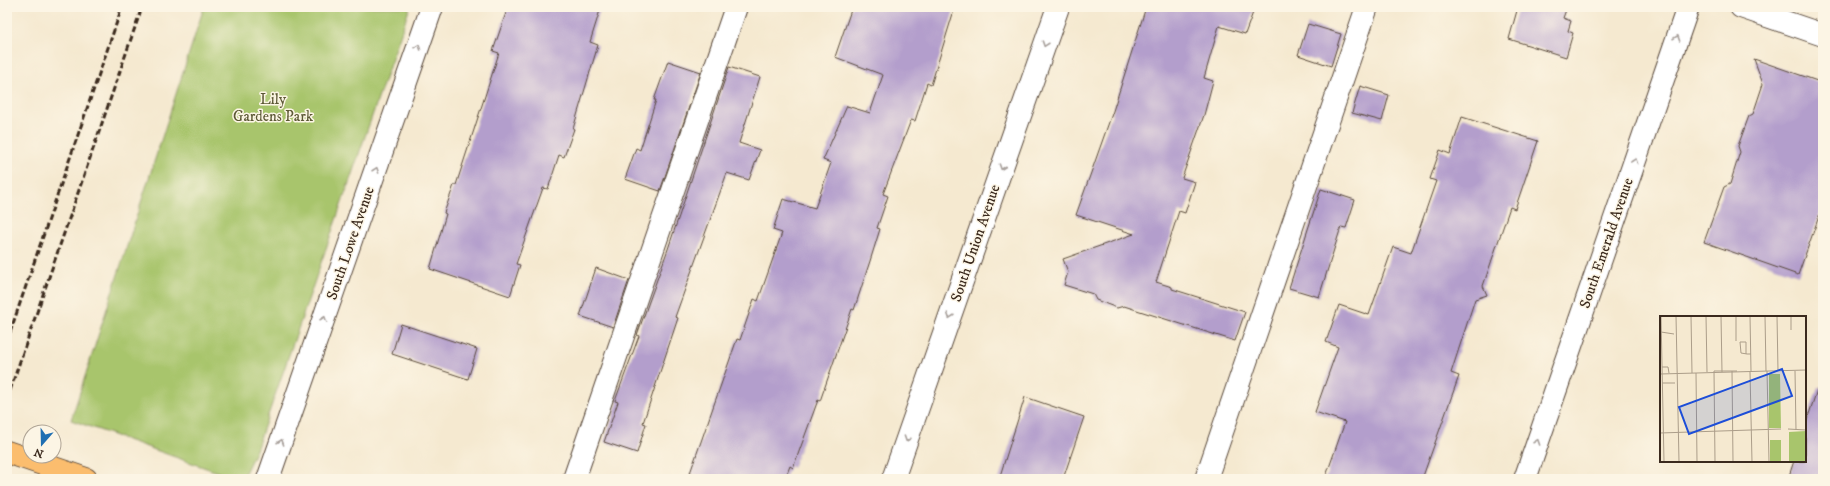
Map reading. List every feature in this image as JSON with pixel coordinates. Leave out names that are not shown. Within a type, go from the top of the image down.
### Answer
[{"type":"main road","points":[[7,452],[78,478]]},
{"type":"street","name":"South Lowe Avenue","points":[[268,479],[432,7]]},
{"type":"street","points":[[574,479],[736,7]]},
{"type":"street","name":"South Union Avenue","points":[[893,479],[1058,7]]},
{"type":"street","points":[[1206,479],[1367,7]]},
{"type":"street","name":"South Emerald Avenue","points":[[1525,479],[1688,7]]},
{"type":"street","points":[[1741,7],[1823,35]]},
{"type":"green space","name":"Lily Gardens Park","points":[[204,7],[410,7],[256,450],[242,479],[237,479],[71,420]]},
{"type":"building","points":[[508,7],[601,7],[590,42],[598,45],[574,129],[564,157],[559,155],[548,189],[543,188],[516,264],[520,265],[510,296],[430,269],[446,214],[444,213],[454,185],[456,185],[499,53],[493,51]]},
{"type":"building","points":[[852,7],[955,7],[931,85],[927,83],[915,121],[911,120],[883,194],[888,196],[877,228],[880,229],[854,310],[852,309],[820,401],[818,400],[793,468],[790,466],[785,479],[709,479],[690,473],[737,339],[740,340],[754,299],[758,301],[782,233],[773,230],[783,199],[815,208],[831,163],[823,160],[847,106],[870,113],[883,75],[835,57]]},
{"type":"building","points":[[1146,7],[1255,7],[1245,34],[1219,26],[1204,78],[1213,81],[1204,115],[1182,178],[1195,182],[1185,213],[1179,211],[1156,282],[1172,287],[1172,289],[1245,312],[1235,341],[1124,306],[1117,308],[1096,300],[1093,294],[1064,285],[1068,272],[1063,259],[1134,234],[1076,215],[1113,111]]},
{"type":"building","points":[[1518,7],[1567,7],[1563,18],[1571,21],[1568,31],[1573,33],[1566,57],[1509,39]]},
{"type":"building","points":[[1308,24],[1341,34],[1331,66],[1298,55]]},
{"type":"building","points":[[1754,59],[1823,83],[1823,205],[1798,275],[1704,242],[1724,187],[1730,184],[1740,152],[1738,146],[1749,116],[1753,114],[1763,84]]},
{"type":"building","points":[[668,61],[701,72],[660,191],[625,179],[636,148],[640,150],[656,100],[654,100]]},
{"type":"building","points":[[729,67],[760,77],[739,143],[760,150],[749,180],[727,173],[675,317],[678,318],[643,423],[646,424],[637,453],[604,442],[618,402],[615,401],[639,336],[637,335],[668,249]]},
{"type":"building","points":[[1360,86],[1389,95],[1382,121],[1352,113]]},
{"type":"building","points":[[1462,117],[1538,141],[1515,209],[1510,207],[1483,286],[1487,295],[1475,299],[1451,373],[1459,376],[1422,479],[1325,479],[1345,422],[1315,412],[1338,347],[1326,342],[1339,305],[1369,315],[1393,247],[1411,253],[1436,181],[1430,179],[1440,150],[1450,154]]},
{"type":"building","points":[[1321,189],[1355,200],[1346,228],[1341,227],[1319,297],[1289,288]]},
{"type":"building","points":[[596,268],[629,280],[613,327],[580,316]]},
{"type":"building","points":[[401,324],[477,349],[468,379],[392,354]]},
{"type":"building","points":[[1818,387],[1823,388],[1823,479],[1788,479],[1794,462],[1806,462],[1806,423]]},
{"type":"building","points":[[1025,397],[1084,417],[1063,479],[999,479]]},
{"type":"railway","points":[[7,341],[122,7]]},
{"type":"railway","points":[[7,399],[142,7]]}]
